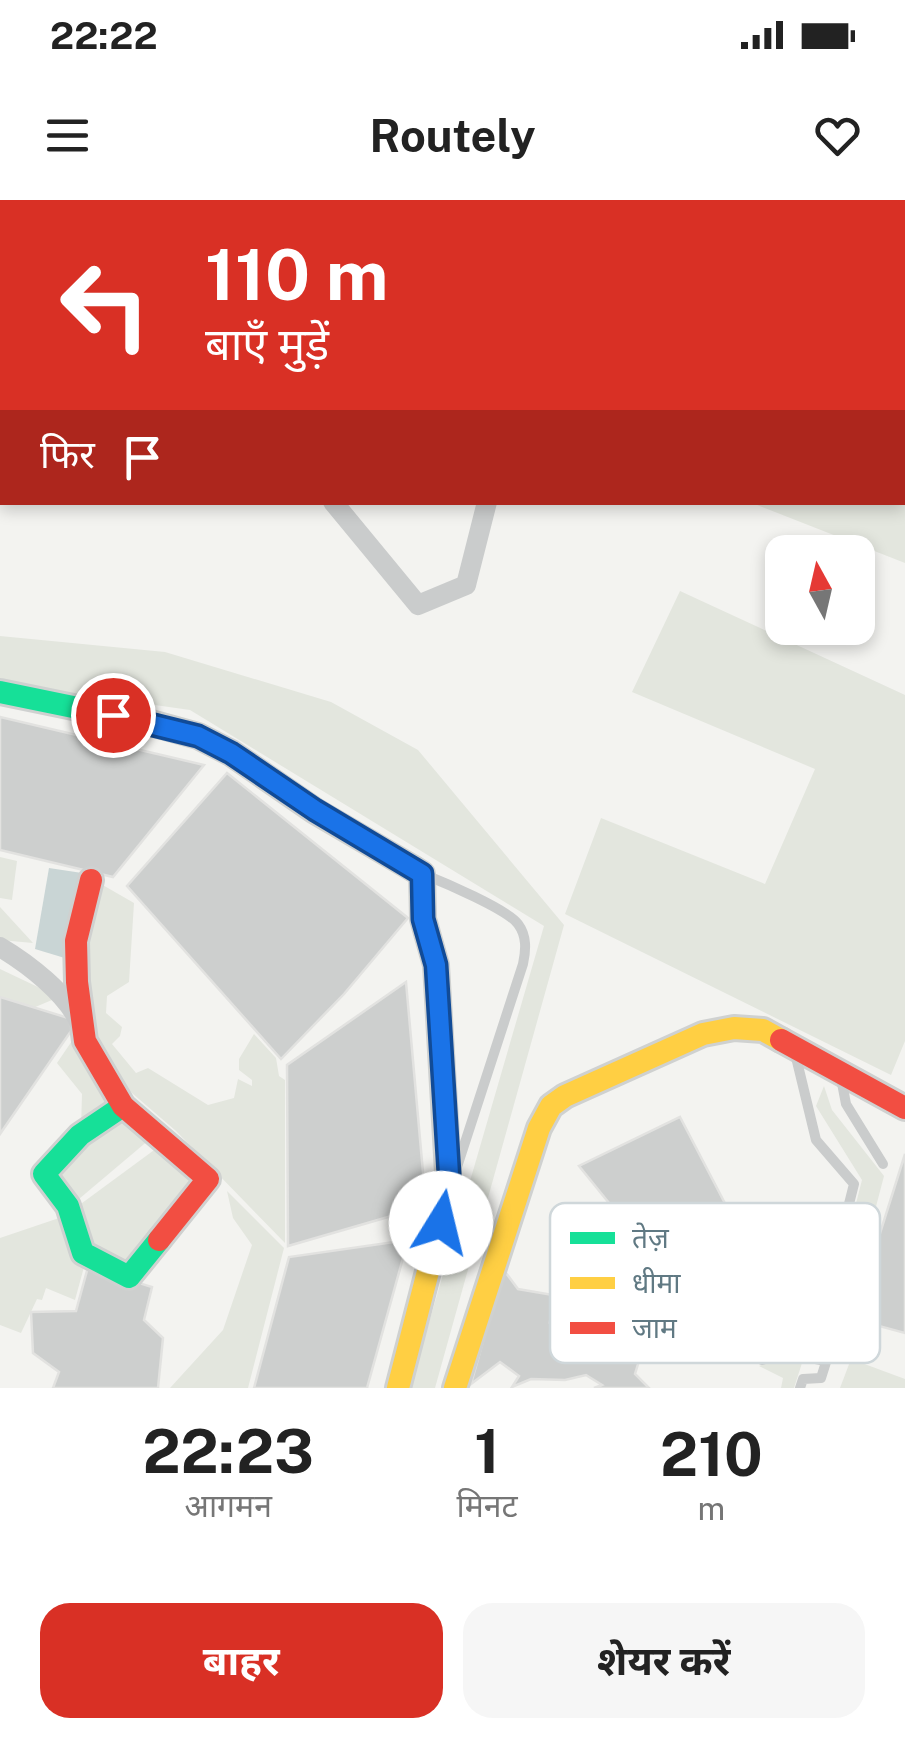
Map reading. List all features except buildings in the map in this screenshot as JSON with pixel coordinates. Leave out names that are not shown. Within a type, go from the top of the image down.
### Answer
[{"type":"street","points":[[336,505],[418,605],[466,586],[486,505]]},
{"type":"street","points":[[0,692],[198,736],[422,874],[423,919],[436,965],[450,1190],[398,1388]]},
{"type":"street","points":[[85,1041],[76,941],[91,880]]},
{"type":"street","points":[[0,947],[32,967],[79,1018],[85,1041],[123,1106],[208,1179],[129,1277],[83,1253],[68,1206],[44,1174],[80,1135],[123,1106]]},
{"type":"street","points":[[455,1388],[538,1128],[551,1106],[565,1096],[704,1034],[734,1028],[763,1030],[905,1108]]},
{"type":"lane","points":[[422,874],[518,922],[526,948],[450,1190]]},
{"type":"lane","points":[[794,1047],[816,1140],[854,1184],[849,1203]]},
{"type":"lane","points":[[840,1072],[846,1104],[883,1164]]},
{"type":"lane","points":[[800,1388],[802,1378],[821,1378],[825,1363]]},
{"type":"shaded area","points":[[757,505],[905,505],[905,563],[875,551],[875,535],[834,535]]},
{"type":"shaded area","points":[[680,591],[765,630],[765,645],[797,645],[905,695],[905,1041],[891,1075],[565,914],[601,818],[765,884],[815,769],[632,692]]},
{"type":"shaded area","points":[[0,636],[165,652],[331,702],[418,750],[564,925],[435,1388],[410,1388],[544,926],[190,710],[0,683]]},
{"type":"shaded area","points":[[0,857],[17,861],[12,900],[0,898]]},
{"type":"shaded area","points":[[49,868],[82,873],[68,959],[35,949]]},
{"type":"shaded area","points":[[94,880],[134,903],[129,982],[107,996],[106,1013],[122,1027],[112,1044],[136,1073],[148,1068],[208,1105],[234,1098],[238,1079],[252,1086],[252,1080],[239,1070],[239,1059],[254,1034],[276,1058],[279,1076],[285,1080],[285,1243],[176,1131],[103,1068],[84,977]]},
{"type":"shaded area","points":[[0,907],[33,943],[0,940]]},
{"type":"shaded area","points":[[0,969],[59,997],[0,1022]]},
{"type":"shaded area","points":[[76,1035],[115,1107],[81,1128],[82,1094],[57,1063]]},
{"type":"shaded area","points":[[824,1086],[832,1110],[884,1176],[877,1203],[856,1203],[862,1180],[816,1106]]},
{"type":"shaded area","points":[[127,1115],[150,1139],[73,1204],[49,1175]]},
{"type":"shaded area","points":[[161,1145],[205,1178],[126,1273],[84,1246],[74,1209]]},
{"type":"shaded area","points":[[227,1191],[284,1248],[248,1388],[170,1388],[223,1330],[252,1245],[233,1218]]},
{"type":"shaded area","points":[[65,1216],[84,1267],[75,1300],[46,1288],[21,1333],[0,1325],[0,1238]]},
{"type":"shaded area","points":[[802,1363],[794,1388],[781,1388],[783,1378],[759,1366]]},
{"type":"shaded area","points":[[849,1363],[862,1363],[905,1379],[905,1388],[840,1388]]},
{"type":"traffic: fast","points":[[0,692],[198,736],[414,869]]},
{"type":"traffic: fast","points":[[123,1106],[80,1135],[44,1174],[68,1206],[83,1253],[129,1277],[159,1240]]},
{"type":"traffic: slow","points":[[398,1388],[449,1190],[436,965],[423,919],[422,874],[414,869]]},
{"type":"traffic: slow","points":[[455,1388],[539,1128],[551,1106],[565,1096],[703,1034],[734,1028],[763,1030],[781,1040]]},
{"type":"traffic: jam","points":[[91,880],[76,941],[85,1041],[123,1106],[208,1179],[159,1240]]},
{"type":"traffic: jam","points":[[781,1040],[905,1108]]},
{"type":"route","points":[[113,715],[198,736],[422,874],[423,919],[436,965],[450,1190],[441,1223]]}]
